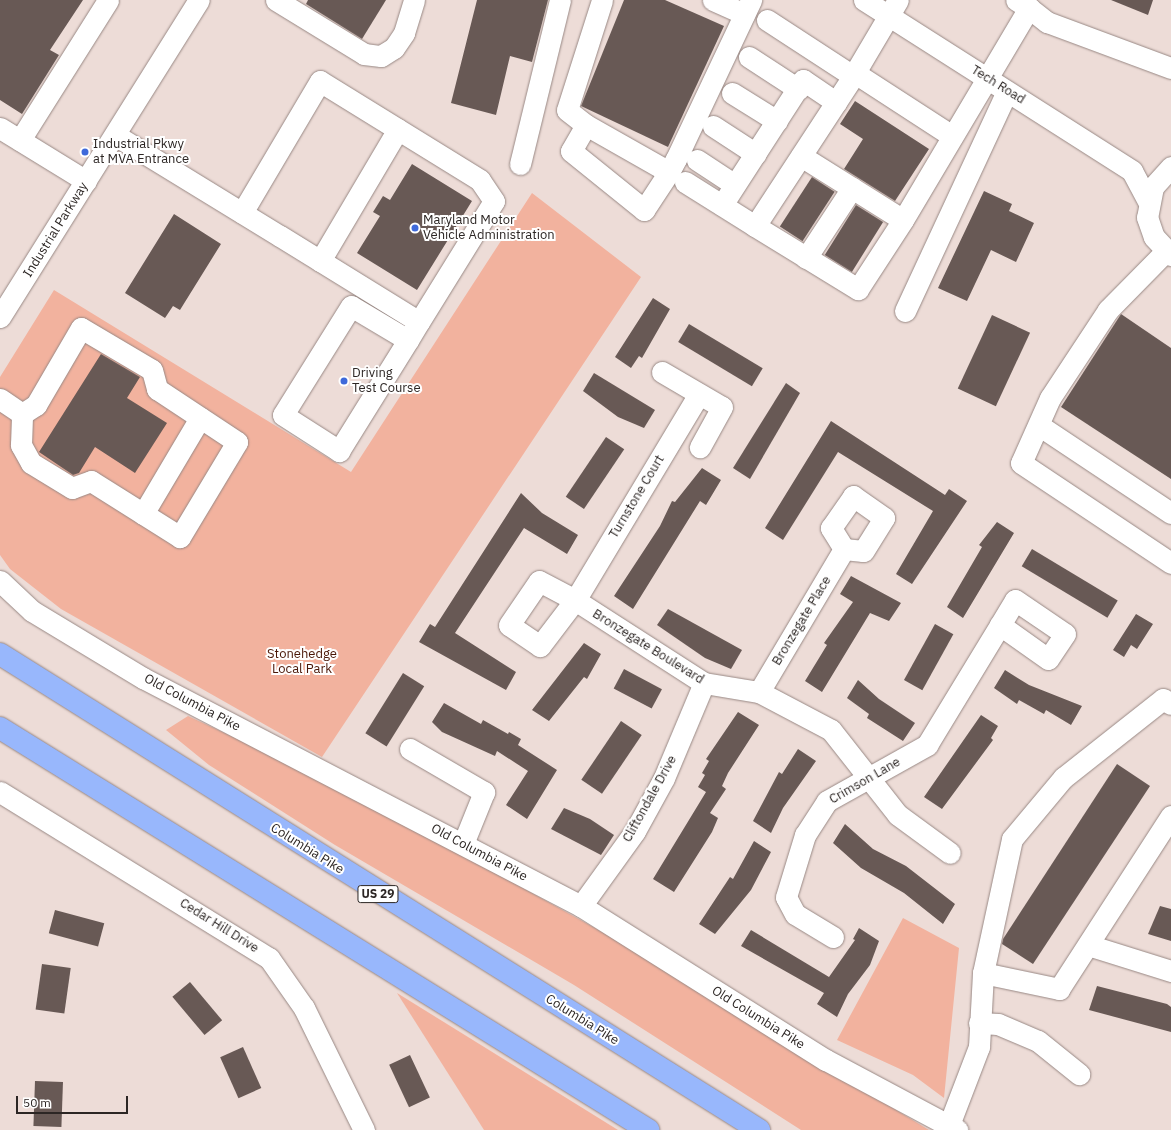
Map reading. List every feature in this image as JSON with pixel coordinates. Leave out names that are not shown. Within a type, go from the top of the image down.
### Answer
[{"type":"highway","name":"Columbia Pike","points":[[0,654],[759,1130]]},
{"type":"highway","points":[[0,728],[648,1130]]},
{"type":"street","points":[[20,140],[108,0]]},
{"type":"street","name":"Industrial Parkway","points":[[0,317],[199,0]]},
{"type":"street","points":[[283,2],[364,54],[381,56],[394,48],[404,33],[414,0]]},
{"type":"street","points":[[520,164],[560,0]]},
{"type":"street","points":[[602,0],[567,110],[586,125],[677,177],[858,289],[903,220],[986,78],[1022,4],[1047,22],[1171,68]]},
{"type":"street","points":[[586,125],[571,151],[644,210],[677,177],[747,7],[713,0]]},
{"type":"street","name":"Tech Road","points":[[864,0],[894,8],[986,78],[1132,171],[1148,201]]},
{"type":"street","points":[[755,226],[854,74],[894,8]]},
{"type":"street","points":[[767,20],[952,136]]},
{"type":"street","points":[[749,57],[836,102]]},
{"type":"street","points":[[242,213],[320,81],[480,180],[494,201],[408,340],[339,451],[283,415],[351,306],[408,340]]},
{"type":"street","points":[[722,205],[801,84]]},
{"type":"street","points":[[905,311],[1007,91]]},
{"type":"street","points":[[732,93],[777,121]]},
{"type":"street","points":[[713,126],[756,154]]},
{"type":"street","points":[[0,128],[86,181]]},
{"type":"street","points":[[320,261],[398,129]]},
{"type":"street","points":[[115,135],[419,322]]},
{"type":"street","points":[[801,156],[903,220]]},
{"type":"street","points":[[697,160],[736,185]]},
{"type":"street","name":"Tech Road","points":[[1132,171],[1170,167]]},
{"type":"street","name":"Tech Road","points":[[1168,253],[1154,237],[1147,217],[1148,201],[1153,187],[1170,167]]},
{"type":"street","points":[[806,258],[852,188]]},
{"type":"street","points":[[1168,253],[1108,310],[1050,398],[1040,426],[1021,463],[1171,563]]},
{"type":"street","points":[[81,328],[152,370],[157,389],[236,442],[180,537],[91,481],[72,488],[31,463],[21,446],[22,414],[36,405],[81,328]]},
{"type":"street","points":[[662,372],[722,407],[700,447]]},
{"type":"street","name":"Turnstone Court","points":[[575,600],[699,394]]},
{"type":"street","points":[[0,399],[22,414]]},
{"type":"street","points":[[143,514],[200,418]]},
{"type":"street","points":[[1040,426],[1171,513]]},
{"type":"street","name":"Bronzegate Place","points":[[759,692],[844,549]]},
{"type":"street","name":"Old Columbia Pike","points":[[0,581],[32,611],[143,678],[581,906],[826,1060],[953,1128]]},
{"type":"street","name":"Bronzegate Boulevard","points":[[575,600],[704,684],[759,692],[831,730],[898,815],[950,853]]},
{"type":"street","name":"Crimson Lane","points":[[833,937],[795,914],[786,897],[804,835],[827,801],[869,780],[927,745],[1000,625]]},
{"type":"street","name":"Cliftondale Drive","points":[[581,906],[635,831],[664,778],[704,684]]},
{"type":"street","points":[[953,1128],[979,1047],[979,1023],[983,973],[1012,839],[1063,778],[1163,699],[1171,704]]},
{"type":"street","points":[[410,749],[484,792],[462,844]]},
{"type":"street","name":"Cedar Hill Drive","points":[[0,792],[269,958],[304,1008],[364,1130]]},
{"type":"street","points":[[983,973],[1059,989],[1171,816]]},
{"type":"street","points":[[1088,945],[1171,971]]},
{"type":"street","points":[[979,1023],[998,1024],[1038,1041],[1079,1074]]},
{"type":"green space","name":"Stonehedge Local Park","points":[[532,193],[641,277],[322,757],[61,609],[10,569],[0,555],[0,377],[54,290],[351,472]]},
{"type":"green space","points":[[188,716],[279,758],[465,856],[613,938],[929,1130],[801,1130],[574,985],[335,845],[209,765],[166,730]]},
{"type":"green space","points":[[903,918],[959,948],[944,1098],[913,1075],[837,1040]]},
{"type":"green space","points":[[397,993],[618,1130],[484,1130]]},
{"type":"building","points":[[0,0],[83,0],[50,50],[59,55],[22,114],[0,100]]},
{"type":"building","points":[[308,0],[386,0],[362,39],[306,4]]},
{"type":"building","points":[[477,0],[548,0],[532,62],[510,56],[496,115],[451,103]]},
{"type":"building","points":[[624,0],[665,0],[724,26],[668,147],[581,106]]},
{"type":"building","points":[[1111,0],[1153,0],[1148,15]]},
{"type":"building","points":[[855,101],[929,149],[895,201],[844,169],[863,139],[840,124]]},
{"type":"building","points":[[412,164],[472,201],[417,290],[357,253],[380,216],[373,212],[383,196],[390,200]]},
{"type":"building","points":[[812,177],[835,192],[803,241],[780,226]]},
{"type":"building","points":[[984,191],[1012,204],[1009,211],[1034,223],[1016,262],[991,250],[967,301],[938,288]]},
{"type":"building","points":[[856,205],[883,222],[852,272],[825,255]]},
{"type":"building","points":[[174,214],[221,244],[180,310],[173,306],[165,318],[125,293]]},
{"type":"building","points":[[653,298],[670,309],[642,358],[639,356],[631,368],[615,357]]},
{"type":"building","points":[[1121,314],[1171,348],[1171,479],[1061,407]]},
{"type":"building","points":[[992,315],[1030,333],[996,406],[958,388]]},
{"type":"building","points":[[689,324],[763,368],[752,386],[678,342]]},
{"type":"building","points":[[101,354],[140,377],[127,398],[167,423],[135,473],[95,447],[79,473],[73,475],[39,452]]},
{"type":"building","points":[[594,373],[655,410],[644,428],[618,417],[583,391]]},
{"type":"building","points":[[786,383],[800,393],[750,479],[733,468]]},
{"type":"building","points":[[831,421],[945,495],[949,489],[967,501],[912,584],[896,574],[933,511],[838,452],[783,540],[765,528]]},
{"type":"building","points":[[606,437],[624,449],[584,509],[566,497]]},
{"type":"building","points":[[702,468],[721,480],[706,505],[700,501],[633,609],[614,596],[660,526],[672,501],[675,502]]},
{"type":"building","points":[[521,493],[542,513],[578,535],[567,554],[524,528],[455,633],[516,672],[506,690],[419,642],[430,624],[435,627]]},
{"type":"building","points":[[997,522],[1014,533],[963,618],[947,607],[982,547],[979,545]]},
{"type":"building","points":[[1032,549],[1118,601],[1107,618],[1022,566]]},
{"type":"building","points":[[851,576],[901,603],[889,621],[870,613],[822,692],[805,681],[827,645],[824,643],[853,602],[840,594]]},
{"type":"building","points":[[668,609],[742,650],[731,669],[705,658],[657,625]]},
{"type":"building","points":[[1136,614],[1153,624],[1137,649],[1131,645],[1124,657],[1113,650]]},
{"type":"building","points":[[935,624],[953,634],[922,690],[904,680]]},
{"type":"building","points":[[584,643],[601,654],[587,679],[584,677],[549,721],[532,710]]},
{"type":"building","points":[[624,669],[662,689],[652,709],[614,688]]},
{"type":"building","points":[[1005,670],[1029,685],[1082,706],[1071,725],[1046,710],[1044,714],[1019,700],[1017,704],[994,688]]},
{"type":"building","points":[[403,673],[424,686],[387,746],[365,733]]},
{"type":"building","points":[[858,680],[879,699],[915,723],[903,741],[867,718],[869,714],[847,698]]},
{"type":"building","points":[[444,703],[481,724],[483,720],[508,734],[509,732],[521,739],[518,745],[557,770],[527,819],[506,805],[528,771],[497,751],[495,756],[442,732],[432,722]]},
{"type":"building","points":[[738,712],[759,725],[728,773],[722,786],[726,789],[710,813],[718,818],[712,832],[674,892],[653,879],[706,792],[698,787],[705,775],[702,773],[709,761],[706,759]]},
{"type":"building","points":[[981,715],[998,726],[991,738],[993,740],[942,809],[924,797]]},
{"type":"building","points":[[621,721],[642,735],[602,794],[581,780]]},
{"type":"building","points":[[798,749],[816,761],[783,808],[771,833],[753,821],[779,772],[782,774]]},
{"type":"building","points":[[1117,764],[1150,786],[1033,964],[1002,944],[1003,939]]},
{"type":"building","points":[[564,808],[590,819],[614,835],[601,855],[551,829]]},
{"type":"building","points":[[845,824],[873,849],[906,866],[955,904],[943,924],[904,893],[861,868],[833,843]]},
{"type":"building","points":[[754,841],[771,852],[751,890],[715,934],[699,924],[730,877],[733,879]]},
{"type":"building","points":[[1160,906],[1171,909],[1171,941],[1148,934]]},
{"type":"building","points":[[55,910],[104,923],[98,946],[49,933]]},
{"type":"building","points":[[859,928],[879,941],[870,965],[848,994],[837,1017],[817,1004],[824,993],[741,946],[751,930],[829,977],[855,940],[853,939]]},
{"type":"building","points":[[42,964],[71,968],[64,1014],[36,1010]]},
{"type":"building","points":[[190,982],[222,1020],[205,1035],[172,997]]},
{"type":"building","points":[[1097,986],[1167,1004],[1171,1007],[1171,1032],[1089,1010]]},
{"type":"building","points":[[243,1047],[261,1088],[238,1098],[220,1057]]},
{"type":"building","points":[[410,1055],[430,1098],[409,1107],[389,1065]]},
{"type":"building","points":[[35,1081],[63,1082],[61,1127],[33,1126]]},
{"type":"place","name":"Industrial Pkwy at MVA Entrance","points":[[85,152]]},
{"type":"place","name":"Maryland Motor Vehicle Administration","points":[[415,228]]},
{"type":"place","name":"Driving Test Course","points":[[344,381]]}]
